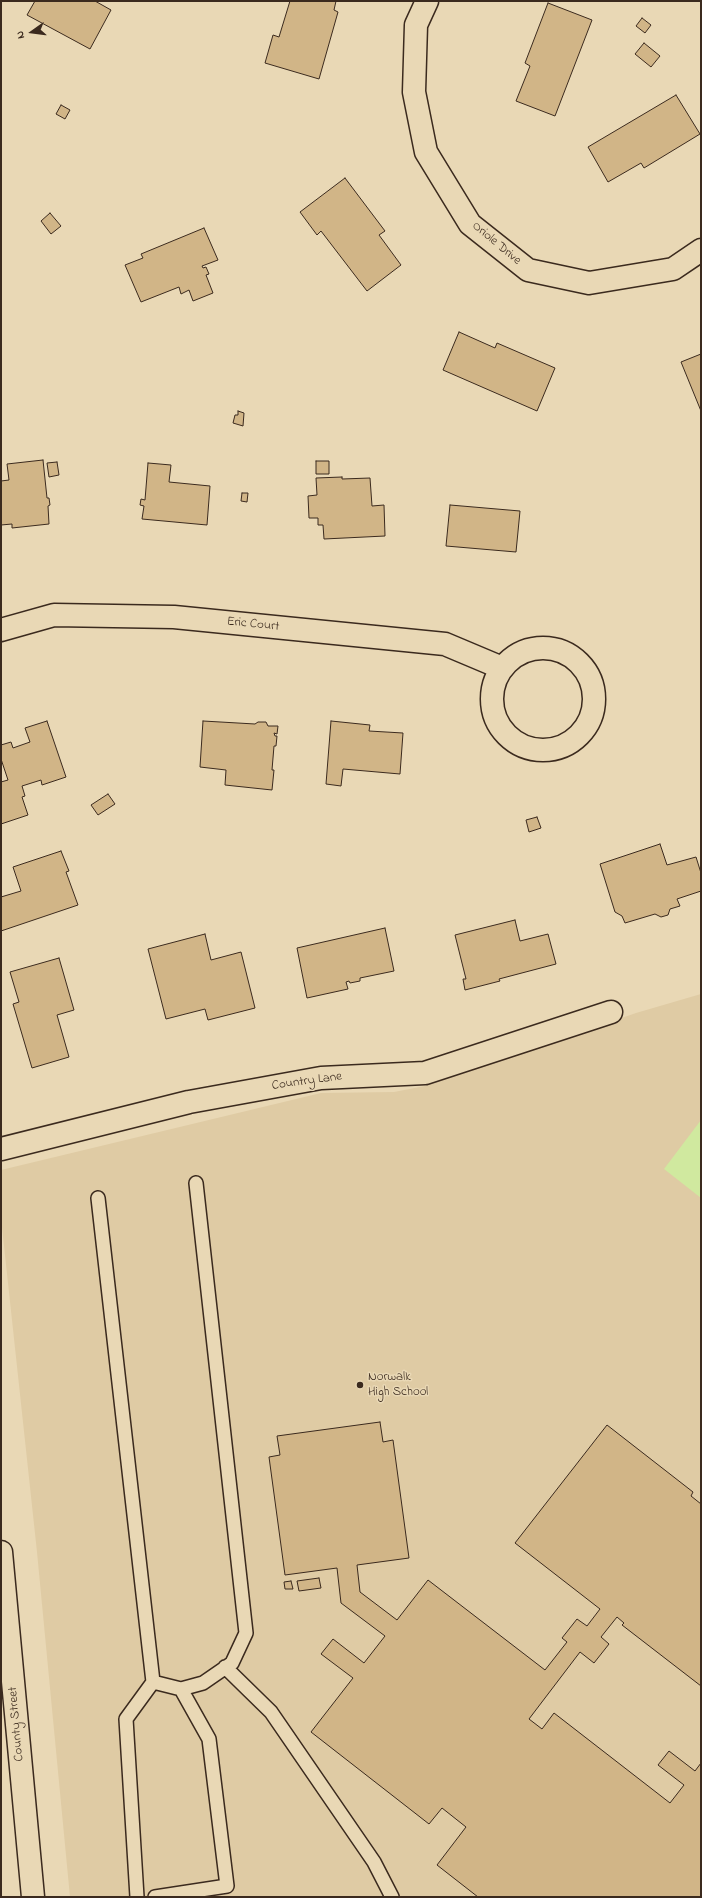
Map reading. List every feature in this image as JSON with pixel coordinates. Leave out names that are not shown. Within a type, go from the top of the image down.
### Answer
[{"type":"street","name":"Oriole Drive","points":[[427,1],[416,25],[414,92],[426,152],[470,224],[528,270],[589,284],[672,269],[701,250]]},
{"type":"street","name":"Eric Court","points":[[1,630],[54,615],[174,617],[445,644],[502,668]]},
{"type":"street","points":[[536,648],[556,649],[574,658],[587,672],[594,692],[593,712],[585,730],[570,744],[551,750],[531,749],[513,741],[499,726],[493,707],[494,686],[502,668],[517,655],[536,648]]},
{"type":"street","name":"Country Lane","points":[[1,1149],[189,1102],[313,1079],[425,1073],[611,1012]]},
{"type":"street","name":"County Street","points":[[1,1552],[34,1897]]},
{"type":"lane","points":[[153,1682],[180,1689],[203,1683],[232,1663],[246,1633],[196,1183]]},
{"type":"lane","points":[[98,1198],[153,1682],[126,1719],[137,1897]]},
{"type":"lane","points":[[225,1667],[272,1712],[374,1862],[392,1897]]},
{"type":"lane","points":[[155,1897],[227,1886],[209,1739],[180,1689]]},
{"type":"shaded area","name":"Norwalk High School","points":[[701,994],[701,1897],[70,1897],[37,1552],[1,1218],[1,1170],[321,1093],[394,1092],[425,1086],[636,1013]]},
{"type":"green space","points":[[701,1120],[701,1198],[664,1169]]},
{"type":"building","points":[[35,1],[95,1],[111,10],[90,49],[27,15]]},
{"type":"building","points":[[290,1],[336,1],[334,10],[338,12],[319,79],[265,63],[273,35],[279,37]]},
{"type":"building","points":[[548,3],[592,20],[555,116],[516,101],[530,66],[525,63]]},
{"type":"building","points":[[642,18],[651,25],[645,33],[636,26]]},
{"type":"building","points":[[644,43],[660,56],[651,67],[635,54]]},
{"type":"building","points":[[676,95],[700,134],[644,168],[641,163],[608,182],[588,147]]},
{"type":"building","points":[[61,105],[70,110],[65,119],[56,114]]},
{"type":"building","points":[[345,178],[385,231],[379,235],[401,265],[367,291],[321,231],[317,235],[300,212]]},
{"type":"building","points":[[50,213],[61,226],[51,234],[41,221]]},
{"type":"building","points":[[204,228],[218,260],[202,266],[203,268],[206,267],[209,274],[206,275],[213,293],[193,301],[189,290],[181,294],[179,287],[141,302],[125,265],[143,258],[141,254]]},
{"type":"building","points":[[459,332],[495,348],[497,343],[555,368],[537,411],[443,370]]},
{"type":"building","points":[[701,354],[701,411],[681,362]]},
{"type":"building","points":[[238,411],[244,413],[243,426],[233,423],[235,415],[238,415]]},
{"type":"building","points":[[43,460],[47,498],[49,498],[50,505],[48,506],[49,524],[12,528],[12,524],[1,525],[1,481],[9,480],[7,464]]},
{"type":"building","points":[[316,461],[329,461],[329,474],[316,474]]},
{"type":"building","points":[[57,462],[59,475],[49,477],[47,463]]},
{"type":"building","points":[[148,463],[171,465],[169,482],[210,486],[207,525],[142,519],[144,506],[140,505],[141,499],[145,500]]},
{"type":"building","points":[[342,477],[342,479],[370,478],[372,506],[384,505],[385,536],[324,539],[323,525],[318,525],[318,518],[309,518],[308,496],[317,495],[316,478]]},
{"type":"building","points":[[242,493],[248,493],[247,502],[241,501]]},
{"type":"building","points":[[450,505],[520,511],[516,552],[446,546]]},
{"type":"building","points":[[47,721],[66,777],[42,785],[41,780],[22,786],[25,796],[22,797],[28,815],[1,824],[1,782],[8,780],[1,759],[1,745],[11,742],[13,748],[30,742],[25,728]]},
{"type":"building","points":[[203,721],[255,724],[258,722],[266,722],[268,726],[278,726],[277,734],[274,733],[275,736],[277,736],[276,746],[274,746],[272,790],[225,785],[226,770],[200,767]]},
{"type":"building","points":[[331,721],[370,725],[369,731],[403,733],[400,774],[343,769],[341,786],[326,784]]},
{"type":"building","points":[[108,794],[115,804],[98,815],[91,805]]},
{"type":"building","points":[[537,817],[541,828],[529,832],[526,820]]},
{"type":"building","points":[[660,844],[667,865],[696,857],[701,873],[701,891],[677,899],[680,906],[670,909],[668,915],[661,917],[655,914],[625,923],[622,916],[615,912],[600,864]]},
{"type":"building","points":[[61,851],[69,871],[66,872],[78,905],[1,931],[1,897],[21,891],[13,867]]},
{"type":"building","points":[[515,920],[520,941],[548,934],[556,964],[499,979],[500,981],[465,990],[463,979],[466,979],[455,935]]},
{"type":"building","points":[[385,928],[394,971],[360,978],[360,981],[350,983],[349,981],[346,982],[348,989],[307,998],[297,948]]},
{"type":"building","points":[[205,934],[211,960],[241,952],[255,1008],[208,1020],[205,1009],[166,1019],[148,949]]},
{"type":"building","points":[[59,958],[74,1010],[57,1015],[69,1057],[32,1068],[13,1004],[19,1002],[10,972]]},
{"type":"building","points":[[380,1422],[383,1442],[393,1440],[409,1558],[357,1565],[360,1592],[397,1620],[428,1580],[545,1670],[567,1642],[562,1638],[577,1619],[587,1626],[600,1609],[515,1543],[607,1425],[693,1492],[691,1496],[701,1504],[701,1686],[622,1625],[624,1623],[617,1617],[601,1637],[609,1644],[594,1663],[580,1652],[529,1719],[542,1729],[554,1713],[670,1803],[684,1785],[658,1765],[669,1751],[695,1771],[701,1763],[701,1897],[478,1897],[437,1865],[466,1827],[442,1808],[429,1824],[311,1732],[353,1678],[321,1654],[333,1639],[364,1663],[385,1636],[341,1603],[337,1568],[285,1575],[269,1457],[280,1455],[277,1436]]},
{"type":"building","points":[[319,1578],[321,1588],[299,1591],[297,1581]]},
{"type":"building","points":[[291,1581],[293,1589],[285,1589],[284,1582]]},
{"type":"place","name":"Norwalk High School","points":[[360,1385]]}]
